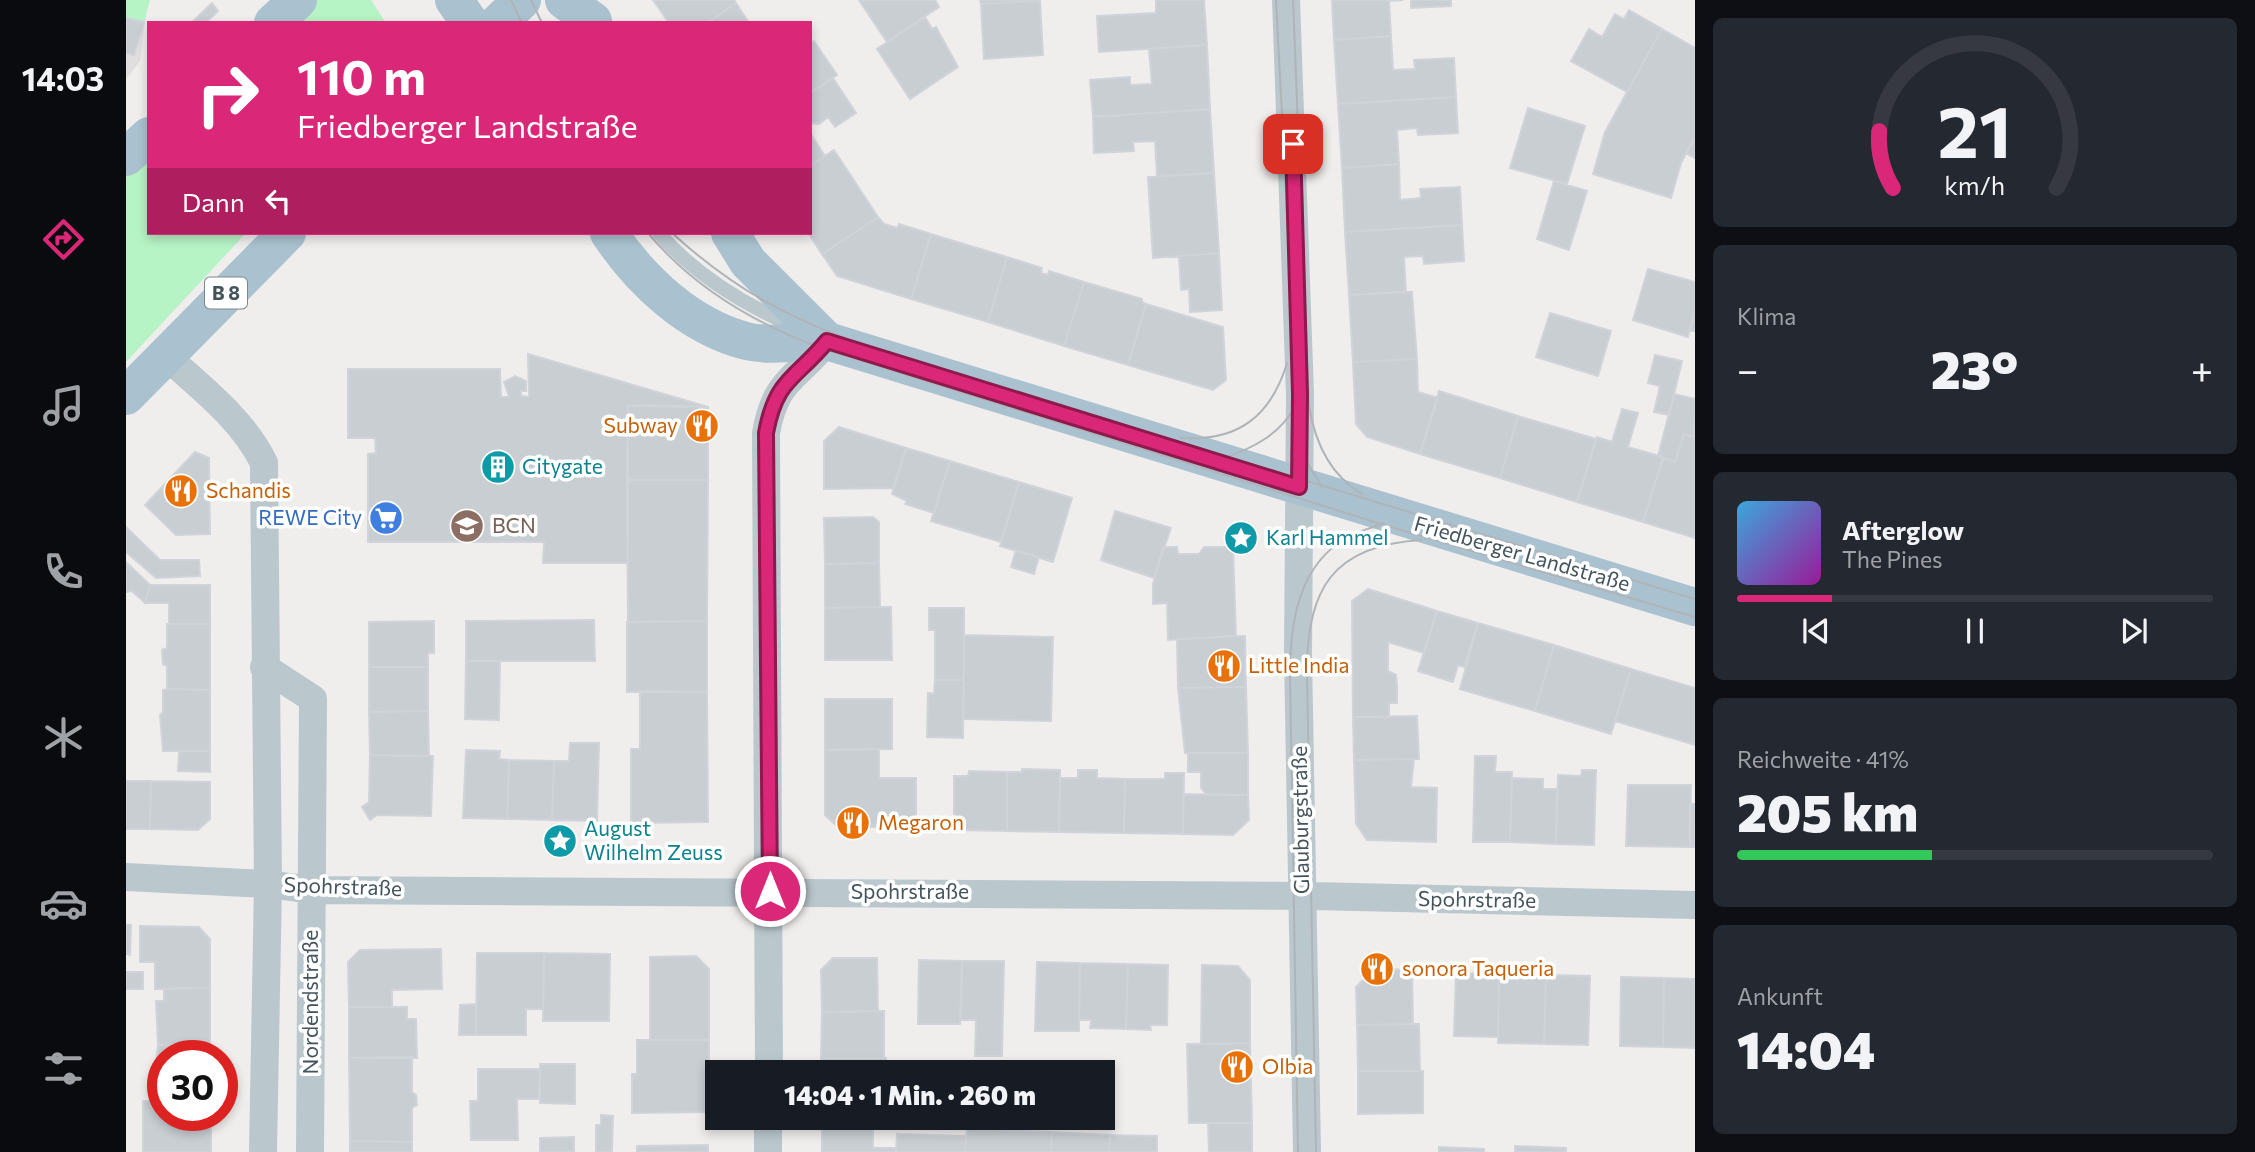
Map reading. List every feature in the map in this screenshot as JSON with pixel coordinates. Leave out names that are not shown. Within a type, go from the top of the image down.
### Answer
[{"type":"main road","points":[[274,21],[297,0]]},
{"type":"main road","points":[[454,0],[469,21]]},
{"type":"main road","points":[[126,157],[147,138]]},
{"type":"main road","name":"B 8","points":[[126,396],[164,354],[285,235]]},
{"type":"main road","name":"Friedberger Landstraße","points":[[611,235],[646,279],[680,309],[715,330],[749,342],[827,341],[1695,607]]},
{"type":"main road","name":"Friedberger Landstraße","points":[[731,235],[748,262],[827,341]]},
{"type":"street","name":"Glauburgstraße","points":[[1286,0],[1299,352],[1307,1152]]},
{"type":"street","points":[[769,1060],[766,433],[770,409],[779,389],[827,341]]},
{"type":"street","name":"Nordendstraße","points":[[164,354],[253,440],[264,463],[268,884],[263,1152]]},
{"type":"street","name":"Nordendstraße","points":[[264,667],[313,699],[310,1152]]},
{"type":"street","name":"Spohrstraße","points":[[126,877],[268,884],[312,890],[1303,895],[1695,905]]},
{"type":"street","points":[[768,1130],[768,1152]]},
{"type":"lane","name":"Friedberger Landstraße","points":[[661,235],[694,267],[729,292],[763,313],[827,341]]},
{"type":"shaded area","points":[[126,0],[148,0],[140,61],[126,79]]},
{"type":"green space","points":[[126,0],[150,0],[144,22],[126,18]]},
{"type":"green space","points":[[315,0],[371,0],[385,21],[291,21]]},
{"type":"green space","points":[[147,157],[147,235],[244,235],[126,362],[126,177]]},
{"type":"building","points":[[653,0],[734,0],[736,3],[710,21],[668,21]]},
{"type":"building","points":[[859,0],[935,0],[939,7],[887,42]]},
{"type":"building","points":[[980,0],[1040,0],[1040,1],[981,4]]},
{"type":"building","points":[[1156,0],[1204,0],[1207,45],[1099,52],[1097,16],[1156,13]]},
{"type":"building","points":[[1332,0],[1403,0],[1389,1],[1391,36],[1334,40]]},
{"type":"building","points":[[1411,0],[1451,0],[1451,6],[1411,8]]},
{"type":"building","points":[[1040,1],[1043,55],[984,59],[981,4]]},
{"type":"building","points":[[212,3],[218,11],[208,21],[193,21]]},
{"type":"building","points":[[736,3],[748,21],[710,21]]},
{"type":"building","points":[[1629,10],[1662,29],[1627,92],[1571,61],[1589,29],[1602,37],[1615,14],[1624,19]]},
{"type":"building","points":[[925,17],[932,29],[936,27],[958,67],[910,99],[877,49]]},
{"type":"building","points":[[126,18],[144,22],[134,55],[126,53]]},
{"type":"building","points":[[1662,29],[1695,48],[1695,137],[1681,163],[1671,198],[1593,174],[1605,132]]},
{"type":"building","points":[[1391,36],[1393,70],[1415,69],[1414,60],[1454,58],[1456,97],[1338,104],[1334,40]]},
{"type":"building","points":[[814,41],[837,75],[812,92]]},
{"type":"building","points":[[1207,45],[1210,109],[1093,117],[1090,80],[1130,77],[1130,85],[1152,84],[1149,49]]},
{"type":"building","points":[[833,78],[856,113],[835,127],[828,117],[819,124],[812,123],[812,92]]},
{"type":"building","points":[[1456,97],[1458,133],[1418,135],[1417,128],[1397,130],[1399,164],[1342,168],[1338,104]]},
{"type":"building","points":[[1528,108],[1585,126],[1567,184],[1510,168]]},
{"type":"building","points":[[1210,109],[1214,173],[1157,176],[1155,141],[1133,142],[1134,151],[1094,153],[1093,117]]},
{"type":"building","points":[[812,136],[825,156],[812,165]]},
{"type":"building","points":[[1695,137],[1695,158],[1686,153]]},
{"type":"building","points":[[834,150],[878,217],[822,254],[809,235],[812,235],[812,165]]},
{"type":"building","points":[[1399,164],[1400,200],[1421,198],[1420,189],[1460,187],[1462,225],[1345,232],[1342,168]]},
{"type":"building","points":[[1214,173],[1219,253],[1153,258],[1148,177]]},
{"type":"building","points":[[1554,181],[1587,191],[1569,250],[1537,239]]},
{"type":"building","points":[[878,217],[884,224],[898,228],[899,224],[931,234],[911,299],[837,276],[822,254]]},
{"type":"building","points":[[1462,225],[1464,261],[1424,264],[1423,256],[1404,257],[1406,292],[1349,295],[1345,232]]},
{"type":"building","points":[[931,234],[1007,257],[988,322],[911,299]]},
{"type":"building","points":[[1219,253],[1222,310],[1190,312],[1189,289],[1181,290],[1179,256]]},
{"type":"building","points":[[1007,257],[1042,268],[1041,273],[1048,275],[1049,271],[1084,282],[1064,346],[988,322]]},
{"type":"building","points":[[1648,269],[1695,282],[1695,308],[1688,337],[1633,320]]},
{"type":"building","points":[[1084,282],[1142,299],[1146,304],[1128,365],[1064,346]]},
{"type":"building","points":[[1412,292],[1417,359],[1353,362],[1349,295]]},
{"type":"building","points":[[1146,304],[1223,327],[1226,380],[1213,390],[1128,365]]},
{"type":"building","points":[[1695,308],[1695,331],[1690,331]]},
{"type":"building","points":[[1550,313],[1611,331],[1598,376],[1536,357]]},
{"type":"building","name":"Citygate","points":[[528,354],[708,407],[628,406],[628,563],[543,563],[544,542],[368,542],[368,454],[376,453],[375,438],[348,438],[348,369],[500,369],[501,397],[509,397],[504,382],[515,376],[526,381],[526,391],[521,391],[521,396],[529,397]]},
{"type":"building","points":[[1655,355],[1682,361],[1669,415],[1654,412],[1660,386],[1648,383]]},
{"type":"building","points":[[1417,359],[1418,392],[1438,398],[1420,454],[1367,437],[1356,424],[1353,362]]},
{"type":"building","points":[[1439,391],[1518,416],[1500,478],[1420,454]]},
{"type":"building","points":[[1674,394],[1695,399],[1694,437],[1684,434],[1675,462],[1658,456]]},
{"type":"building","points":[[628,406],[708,407],[708,480],[627,480]]},
{"type":"building","points":[[1622,409],[1638,413],[1628,447],[1663,457],[1643,522],[1577,502],[1597,437],[1612,442]]},
{"type":"building","points":[[1518,416],[1596,439],[1577,502],[1500,478]]},
{"type":"building","points":[[839,427],[906,448],[893,488],[824,489],[824,441]]},
{"type":"building","points":[[1684,434],[1695,437],[1695,538],[1643,522],[1663,458],[1675,462]]},
{"type":"building","points":[[906,448],[950,461],[934,513],[905,504],[907,501],[892,494]]},
{"type":"building","points":[[195,452],[209,458],[210,534],[176,535],[145,505]]},
{"type":"building","points":[[950,461],[1019,482],[1001,542],[931,521]]},
{"type":"building","points":[[627,480],[708,480],[707,621],[628,622]]},
{"type":"building","points":[[1019,482],[1072,498],[1053,562],[1000,546]]},
{"type":"building","points":[[1115,511],[1171,528],[1154,578],[1101,560]]},
{"type":"building","points":[[873,517],[879,522],[879,563],[825,564],[824,518]]},
{"type":"building","points":[[126,527],[160,560],[199,560],[200,576],[156,578],[126,552]]},
{"type":"building","points":[[1163,547],[1177,547],[1178,554],[1199,554],[1204,547],[1233,547],[1236,636],[1168,640],[1167,603],[1153,604],[1153,584]]},
{"type":"building","points":[[1016,550],[1039,557],[1034,574],[1011,567]]},
{"type":"building","points":[[126,562],[150,585],[145,603],[132,591],[126,592]]},
{"type":"building","points":[[879,563],[880,607],[825,608],[825,564]]},
{"type":"building","points":[[150,585],[210,585],[210,624],[169,624],[169,603],[145,603]]},
{"type":"building","points":[[1368,589],[1437,611],[1424,653],[1388,642],[1388,671],[1396,675],[1397,687],[1397,703],[1389,703],[1389,717],[1353,717],[1352,601]]},
{"type":"building","points":[[891,607],[892,660],[825,660],[825,608]]},
{"type":"building","points":[[929,608],[964,608],[964,680],[935,680],[935,630],[929,630]]},
{"type":"building","points":[[1437,611],[1478,623],[1464,667],[1458,665],[1453,682],[1418,671]]},
{"type":"building","points":[[594,620],[595,661],[466,661],[466,621]]},
{"type":"building","points":[[434,621],[434,653],[428,653],[428,667],[369,667],[369,622]]},
{"type":"building","points":[[707,621],[707,692],[627,692],[627,622]]},
{"type":"building","points":[[1478,623],[1554,645],[1535,711],[1460,689]]},
{"type":"building","points":[[167,624],[210,624],[210,690],[167,689],[167,666],[163,664],[162,650],[167,648]]},
{"type":"building","points":[[964,635],[1053,637],[1051,721],[963,719]]},
{"type":"building","points":[[1245,636],[1246,687],[1178,688],[1177,639]]},
{"type":"building","points":[[1554,645],[1631,669],[1611,734],[1535,711]]},
{"type":"building","points":[[466,661],[500,661],[499,720],[465,719]]},
{"type":"building","points":[[369,667],[428,667],[428,711],[369,712]]},
{"type":"building","points":[[1631,669],[1695,688],[1695,745],[1615,721]]},
{"type":"building","points":[[935,680],[964,680],[963,738],[927,737],[928,693],[934,694]]},
{"type":"building","points":[[1246,687],[1248,753],[1185,753],[1178,688]]},
{"type":"building","points":[[163,690],[210,690],[210,751],[163,751],[160,715],[163,712]]},
{"type":"building","points":[[640,691],[707,692],[708,822],[631,823],[631,749],[640,749]]},
{"type":"building","points":[[825,699],[892,699],[892,749],[825,750]]},
{"type":"building","points":[[428,711],[429,756],[370,755],[369,712]]},
{"type":"building","points":[[1417,716],[1419,759],[1354,760],[1353,717]]},
{"type":"building","points":[[570,743],[599,743],[597,821],[552,820],[554,761],[569,761]]},
{"type":"building","points":[[879,749],[879,778],[916,778],[916,827],[838,827],[825,815],[825,750]]},
{"type":"building","points":[[466,750],[500,751],[499,759],[509,760],[507,819],[463,818]]},
{"type":"building","points":[[179,751],[210,751],[210,772],[178,771]]},
{"type":"building","points":[[1188,753],[1248,753],[1248,795],[1207,795],[1201,788],[1201,772],[1188,772]]},
{"type":"building","points":[[370,755],[433,756],[431,816],[377,815],[370,820],[362,807],[369,802]]},
{"type":"building","points":[[1475,756],[1496,756],[1495,772],[1512,772],[1510,842],[1473,842]]},
{"type":"building","points":[[1414,759],[1411,787],[1437,788],[1436,842],[1367,840],[1356,824],[1354,760]]},
{"type":"building","points":[[509,760],[554,761],[552,820],[507,819]]},
{"type":"building","points":[[1022,769],[1060,770],[1059,832],[1007,831],[1007,772],[1022,772]]},
{"type":"building","points":[[1078,770],[1097,770],[1097,778],[1125,779],[1124,833],[1059,832],[1060,778],[1078,778]]},
{"type":"building","points":[[1582,770],[1596,770],[1594,845],[1556,844],[1558,775],[1581,776]]},
{"type":"building","points":[[969,771],[1007,772],[1007,831],[954,830],[954,776],[968,776]]},
{"type":"building","points":[[1165,773],[1184,773],[1183,834],[1124,833],[1125,779],[1165,779]]},
{"type":"building","points":[[1512,778],[1543,779],[1543,789],[1557,789],[1556,844],[1510,842]]},
{"type":"building","points":[[126,781],[151,781],[150,829],[126,829]]},
{"type":"building","points":[[151,781],[210,782],[210,819],[198,830],[150,829]]},
{"type":"building","points":[[1628,785],[1691,785],[1690,847],[1626,846]]},
{"type":"building","points":[[1183,794],[1248,795],[1249,820],[1233,835],[1183,834]]},
{"type":"building","points":[[1690,804],[1695,804],[1695,847],[1690,847]]},
{"type":"building","points":[[631,828],[647,828],[646,837],[631,837]]},
{"type":"building","points":[[126,925],[131,925],[130,955],[126,954]]},
{"type":"building","points":[[140,926],[199,927],[210,939],[210,988],[155,989],[155,962],[140,962]]},
{"type":"building","points":[[441,949],[442,989],[392,990],[392,1007],[349,1007],[348,962],[360,950]]},
{"type":"building","points":[[477,953],[544,953],[543,1009],[526,1009],[526,1035],[476,1035]]},
{"type":"building","points":[[544,953],[610,954],[609,1021],[543,1021]]},
{"type":"building","points":[[696,956],[709,969],[709,1040],[650,1040],[650,957]]},
{"type":"building","points":[[833,958],[877,958],[878,1011],[822,1012],[821,970]]},
{"type":"building","points":[[919,960],[962,961],[960,1024],[918,1024]]},
{"type":"building","points":[[962,961],[1004,961],[1002,1056],[975,1056],[976,1020],[961,1020]]},
{"type":"building","points":[[1037,962],[1080,963],[1079,1031],[1035,1031]]},
{"type":"building","points":[[1080,963],[1128,964],[1126,1029],[1090,1028],[1091,1020],[1079,1020]]},
{"type":"building","points":[[1128,964],[1168,965],[1167,1025],[1150,1025],[1151,1030],[1126,1029]]},
{"type":"building","points":[[1202,965],[1238,966],[1250,980],[1250,1043],[1201,1044]]},
{"type":"building","points":[[1412,969],[1413,1024],[1357,1025],[1356,987],[1373,970]]},
{"type":"building","points":[[126,972],[143,972],[143,989],[126,989]]},
{"type":"building","points":[[1456,973],[1499,974],[1498,1037],[1454,1036]]},
{"type":"building","points":[[1499,974],[1546,975],[1544,1044],[1498,1043]]},
{"type":"building","points":[[1546,975],[1590,976],[1588,1045],[1544,1044]]},
{"type":"building","points":[[1621,977],[1664,978],[1663,1047],[1620,1046]]},
{"type":"building","points":[[1664,978],[1695,979],[1695,1048],[1663,1047]]},
{"type":"building","points":[[210,988],[210,1040],[158,1040],[156,1001],[164,1001],[164,989]]},
{"type":"building","points":[[476,1004],[476,1035],[459,1035],[460,1005]]},
{"type":"building","points":[[349,1007],[407,1007],[407,1019],[416,1019],[417,1058],[349,1058]]},
{"type":"building","points":[[884,1011],[884,1058],[821,1058],[822,1012]]},
{"type":"building","points":[[1419,1024],[1420,1071],[1358,1071],[1357,1025]]},
{"type":"building","points":[[637,1040],[709,1040],[709,1060],[705,1060],[705,1112],[632,1113],[632,1074],[637,1074]]},
{"type":"building","points":[[1250,1043],[1252,1123],[1189,1123],[1187,1044]]},
{"type":"building","points":[[412,1057],[412,1092],[416,1095],[417,1105],[412,1108],[412,1142],[350,1141],[349,1058]]},
{"type":"building","points":[[821,1058],[886,1060],[821,1060]]},
{"type":"building","points":[[540,1064],[575,1064],[575,1104],[540,1103]]},
{"type":"building","points":[[478,1069],[540,1069],[539,1099],[517,1099],[518,1140],[471,1140],[470,1101],[478,1101]]},
{"type":"building","points":[[1358,1071],[1423,1071],[1423,1113],[1358,1114]]},
{"type":"building","points":[[143,1101],[147,1101],[147,1131],[211,1131],[211,1152],[143,1152]]},
{"type":"building","points":[[601,1115],[613,1116],[612,1152],[596,1152],[596,1125],[601,1125]]},
{"type":"building","points":[[1208,1123],[1252,1123],[1252,1152],[1209,1152]]},
{"type":"building","points":[[822,1130],[873,1130],[873,1148],[896,1148],[896,1152],[822,1152]]},
{"type":"building","points":[[967,1130],[1052,1132],[1051,1152],[965,1152]]},
{"type":"building","points":[[1052,1132],[1110,1135],[1109,1152],[1051,1152]]},
{"type":"building","points":[[897,1134],[966,1136],[965,1152],[896,1152]]},
{"type":"building","points":[[1110,1135],[1157,1136],[1157,1152],[1109,1152]]},
{"type":"building","points":[[574,1137],[574,1152],[540,1152],[540,1138]]},
{"type":"building","points":[[350,1141],[412,1142],[412,1152],[350,1152]]},
{"type":"building","points":[[708,1145],[708,1152],[637,1152],[637,1146]]},
{"type":"building","points":[[1515,1146],[1566,1148],[1566,1152],[1515,1152]]},
{"type":"building","points":[[1439,1147],[1484,1149],[1484,1152],[1439,1152]]},
{"type":"tram line","points":[[511,0],[521,21]]},
{"type":"tram line","points":[[531,0],[541,21]]},
{"type":"tram line","points":[[1276,0],[1293,326],[1292,420],[1300,451],[1322,487]]},
{"type":"tram line","points":[[1293,0],[1309,406],[1315,433],[1326,457],[1341,477],[1362,494]]},
{"type":"tram line","points":[[650,235],[685,270],[727,302],[773,328],[821,348],[1381,524],[1695,617]]},
{"type":"tram line","points":[[674,235],[721,273],[769,304],[794,317],[880,351],[1695,599]]},
{"type":"tram line","points":[[1181,438],[1219,435],[1249,422],[1272,398],[1287,363]]},
{"type":"tram line","points":[[1226,457],[1264,440],[1280,427],[1293,410]]},
{"type":"tram line","points":[[1298,1152],[1290,675],[1292,635],[1300,597],[1318,563],[1348,537],[1383,523]]},
{"type":"tram line","points":[[1316,1152],[1307,674],[1312,618],[1319,596],[1331,577],[1346,562],[1366,551],[1422,540]]},
{"type":"place","name":"Subway","points":[[702,426]]},
{"type":"place","name":"Citygate","points":[[498,467]]},
{"type":"place","name":"Schandis","points":[[181,491]]},
{"type":"place","name":"REWE City","points":[[386,518]]},
{"type":"place","name":"BCN","points":[[467,526]]},
{"type":"place","name":"Karl Hammel","points":[[1241,538]]},
{"type":"place","name":"Little India","points":[[1224,666]]},
{"type":"place","name":"Megaron","points":[[853,823]]},
{"type":"place","name":"August Wilhelm Zeuss","points":[[560,841]]},
{"type":"place","name":"sonora Taqueria","points":[[1377,969]]},
{"type":"place","name":"Olbia","points":[[1237,1067]]},
{"type":"route","points":[[770,891],[766,433],[770,409],[779,389],[792,373],[827,341],[877,359],[1299,487],[1300,394],[1293,144]]}]
